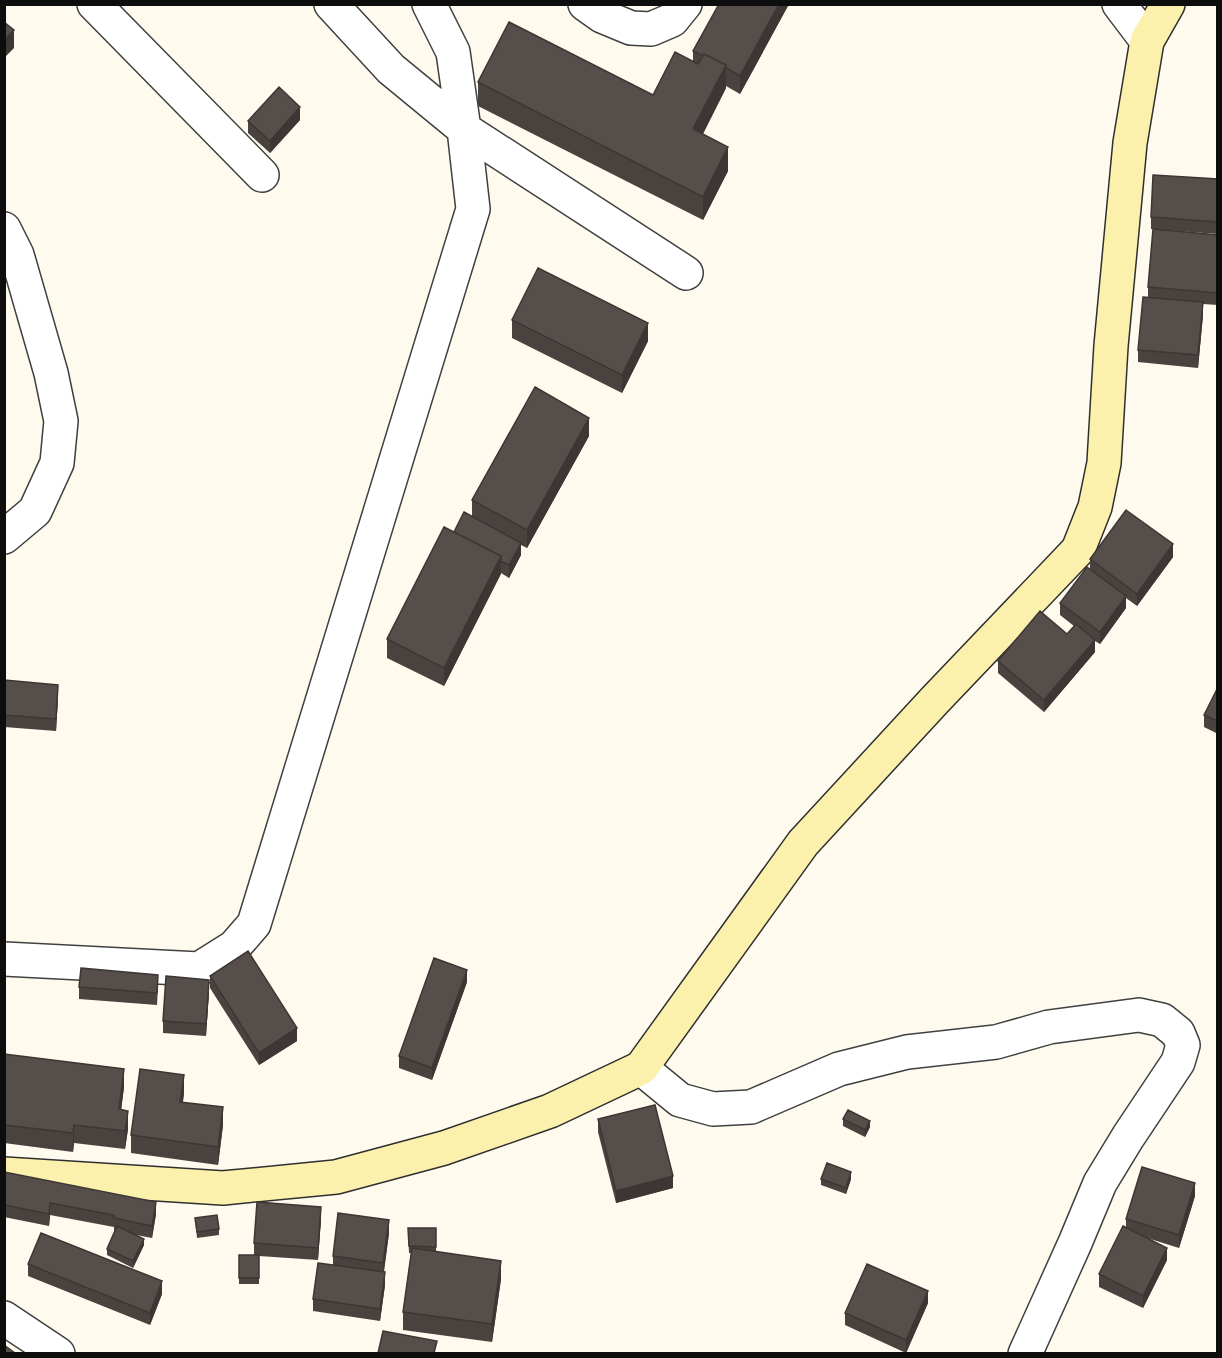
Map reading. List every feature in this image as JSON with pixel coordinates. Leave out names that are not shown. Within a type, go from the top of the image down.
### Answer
[{"type":"street","points":[[94,4],[262,174]]},
{"type":"street","points":[[331,4],[390,69],[464,129],[686,273]]},
{"type":"street","points":[[4,959],[198,969],[234,947],[254,924],[473,209],[453,52],[429,4]]},
{"type":"street","points":[[585,4],[602,15],[632,28],[651,29],[672,20],[685,4]]},
{"type":"street","points":[[1119,4],[1147,41]]},
{"type":"street","points":[[4,1174],[223,1188],[336,1177],[444,1148],[549,1111],[641,1068],[803,843],[1078,550],[1095,507],[1104,463],[1111,346],[1130,143],[1147,41],[1168,4]]},
{"type":"street","points":[[4,229],[17,255],[51,373],[61,421],[57,463],[35,511],[4,537]]},
{"type":"street","points":[[641,1068],[680,1100],[713,1109],[751,1107],[839,1069],[907,1052],[996,1042],[1049,1027],[1140,1015],[1162,1020],[1178,1033],[1183,1045],[1178,1062],[1100,1183],[1025,1353]]},
{"type":"street","points":[[4,1318],[58,1353]]},
{"type":"building","points":[[719,4],[779,4],[740,76],[726,68],[726,65],[693,51]]},
{"type":"building","points":[[4,22],[14,30],[4,40]]},
{"type":"building","points":[[509,22],[653,95],[675,52],[698,64],[704,54],[726,65],[693,129],[728,147],[703,197],[478,82]]},
{"type":"building","points":[[279,87],[300,107],[270,141],[248,121]]},
{"type":"building","points":[[1153,175],[1218,179],[1218,222],[1151,217]]},
{"type":"building","points":[[1153,229],[1218,235],[1218,293],[1148,287]]},
{"type":"building","points":[[538,268],[648,323],[622,375],[512,320]]},
{"type":"building","points":[[1143,297],[1203,302],[1198,355],[1138,350]]},
{"type":"building","points":[[535,387],[589,418],[527,530],[472,500]]},
{"type":"building","points":[[1126,510],[1173,544],[1137,594],[1090,559]]},
{"type":"building","points":[[464,512],[521,543],[509,565],[501,561],[501,556],[454,532]]},
{"type":"building","points":[[444,527],[501,556],[444,668],[387,639]]},
{"type":"building","points":[[1087,567],[1126,596],[1100,632],[1060,603]]},
{"type":"building","points":[[1040,611],[1067,634],[1076,624],[1095,640],[1044,700],[998,661]]},
{"type":"building","points":[[4,680],[58,685],[56,719],[4,715]]},
{"type":"building","points":[[1218,687],[1218,721],[1204,715]]},
{"type":"building","points":[[248,951],[297,1028],[259,1053],[210,976]]},
{"type":"building","points":[[434,958],[467,970],[432,1068],[399,1056]]},
{"type":"building","points":[[81,968],[158,975],[157,993],[79,987]]},
{"type":"building","points":[[166,976],[209,980],[206,1024],[163,1021]]},
{"type":"building","points":[[4,1054],[124,1069],[119,1109],[128,1111],[125,1131],[74,1125],[73,1133],[4,1125]]},
{"type":"building","points":[[140,1069],[184,1075],[180,1102],[223,1107],[218,1147],[131,1135]]},
{"type":"building","points":[[655,1105],[673,1176],[616,1191],[598,1119]]},
{"type":"building","points":[[848,1110],[870,1121],[865,1130],[843,1119]]},
{"type":"building","points":[[827,1163],[851,1172],[846,1188],[821,1179]]},
{"type":"building","points":[[1142,1167],[1195,1183],[1179,1235],[1126,1219]]},
{"type":"building","points":[[4,1172],[156,1202],[152,1226],[114,1218],[114,1215],[50,1203],[49,1214],[4,1205]]},
{"type":"building","points":[[257,1202],[321,1207],[318,1248],[254,1243]]},
{"type":"building","points":[[338,1213],[389,1220],[383,1263],[333,1256]]},
{"type":"building","points":[[217,1215],[219,1229],[197,1232],[195,1218]]},
{"type":"building","points":[[117,1226],[144,1239],[133,1261],[107,1249]]},
{"type":"building","points":[[1123,1226],[1167,1248],[1143,1296],[1099,1274]]},
{"type":"building","points":[[408,1228],[436,1228],[436,1247],[409,1246]]},
{"type":"building","points":[[41,1233],[162,1281],[150,1313],[28,1264]]},
{"type":"building","points":[[412,1248],[501,1261],[492,1324],[403,1312]]},
{"type":"building","points":[[239,1255],[259,1255],[259,1278],[239,1278]]},
{"type":"building","points":[[318,1263],[385,1272],[380,1309],[313,1299]]},
{"type":"building","points":[[867,1264],[928,1291],[906,1340],[845,1313]]},
{"type":"building","points":[[383,1331],[437,1341],[434,1353],[378,1353]]},
{"type":"building","points":[[4,1345],[15,1353],[4,1353]]}]
